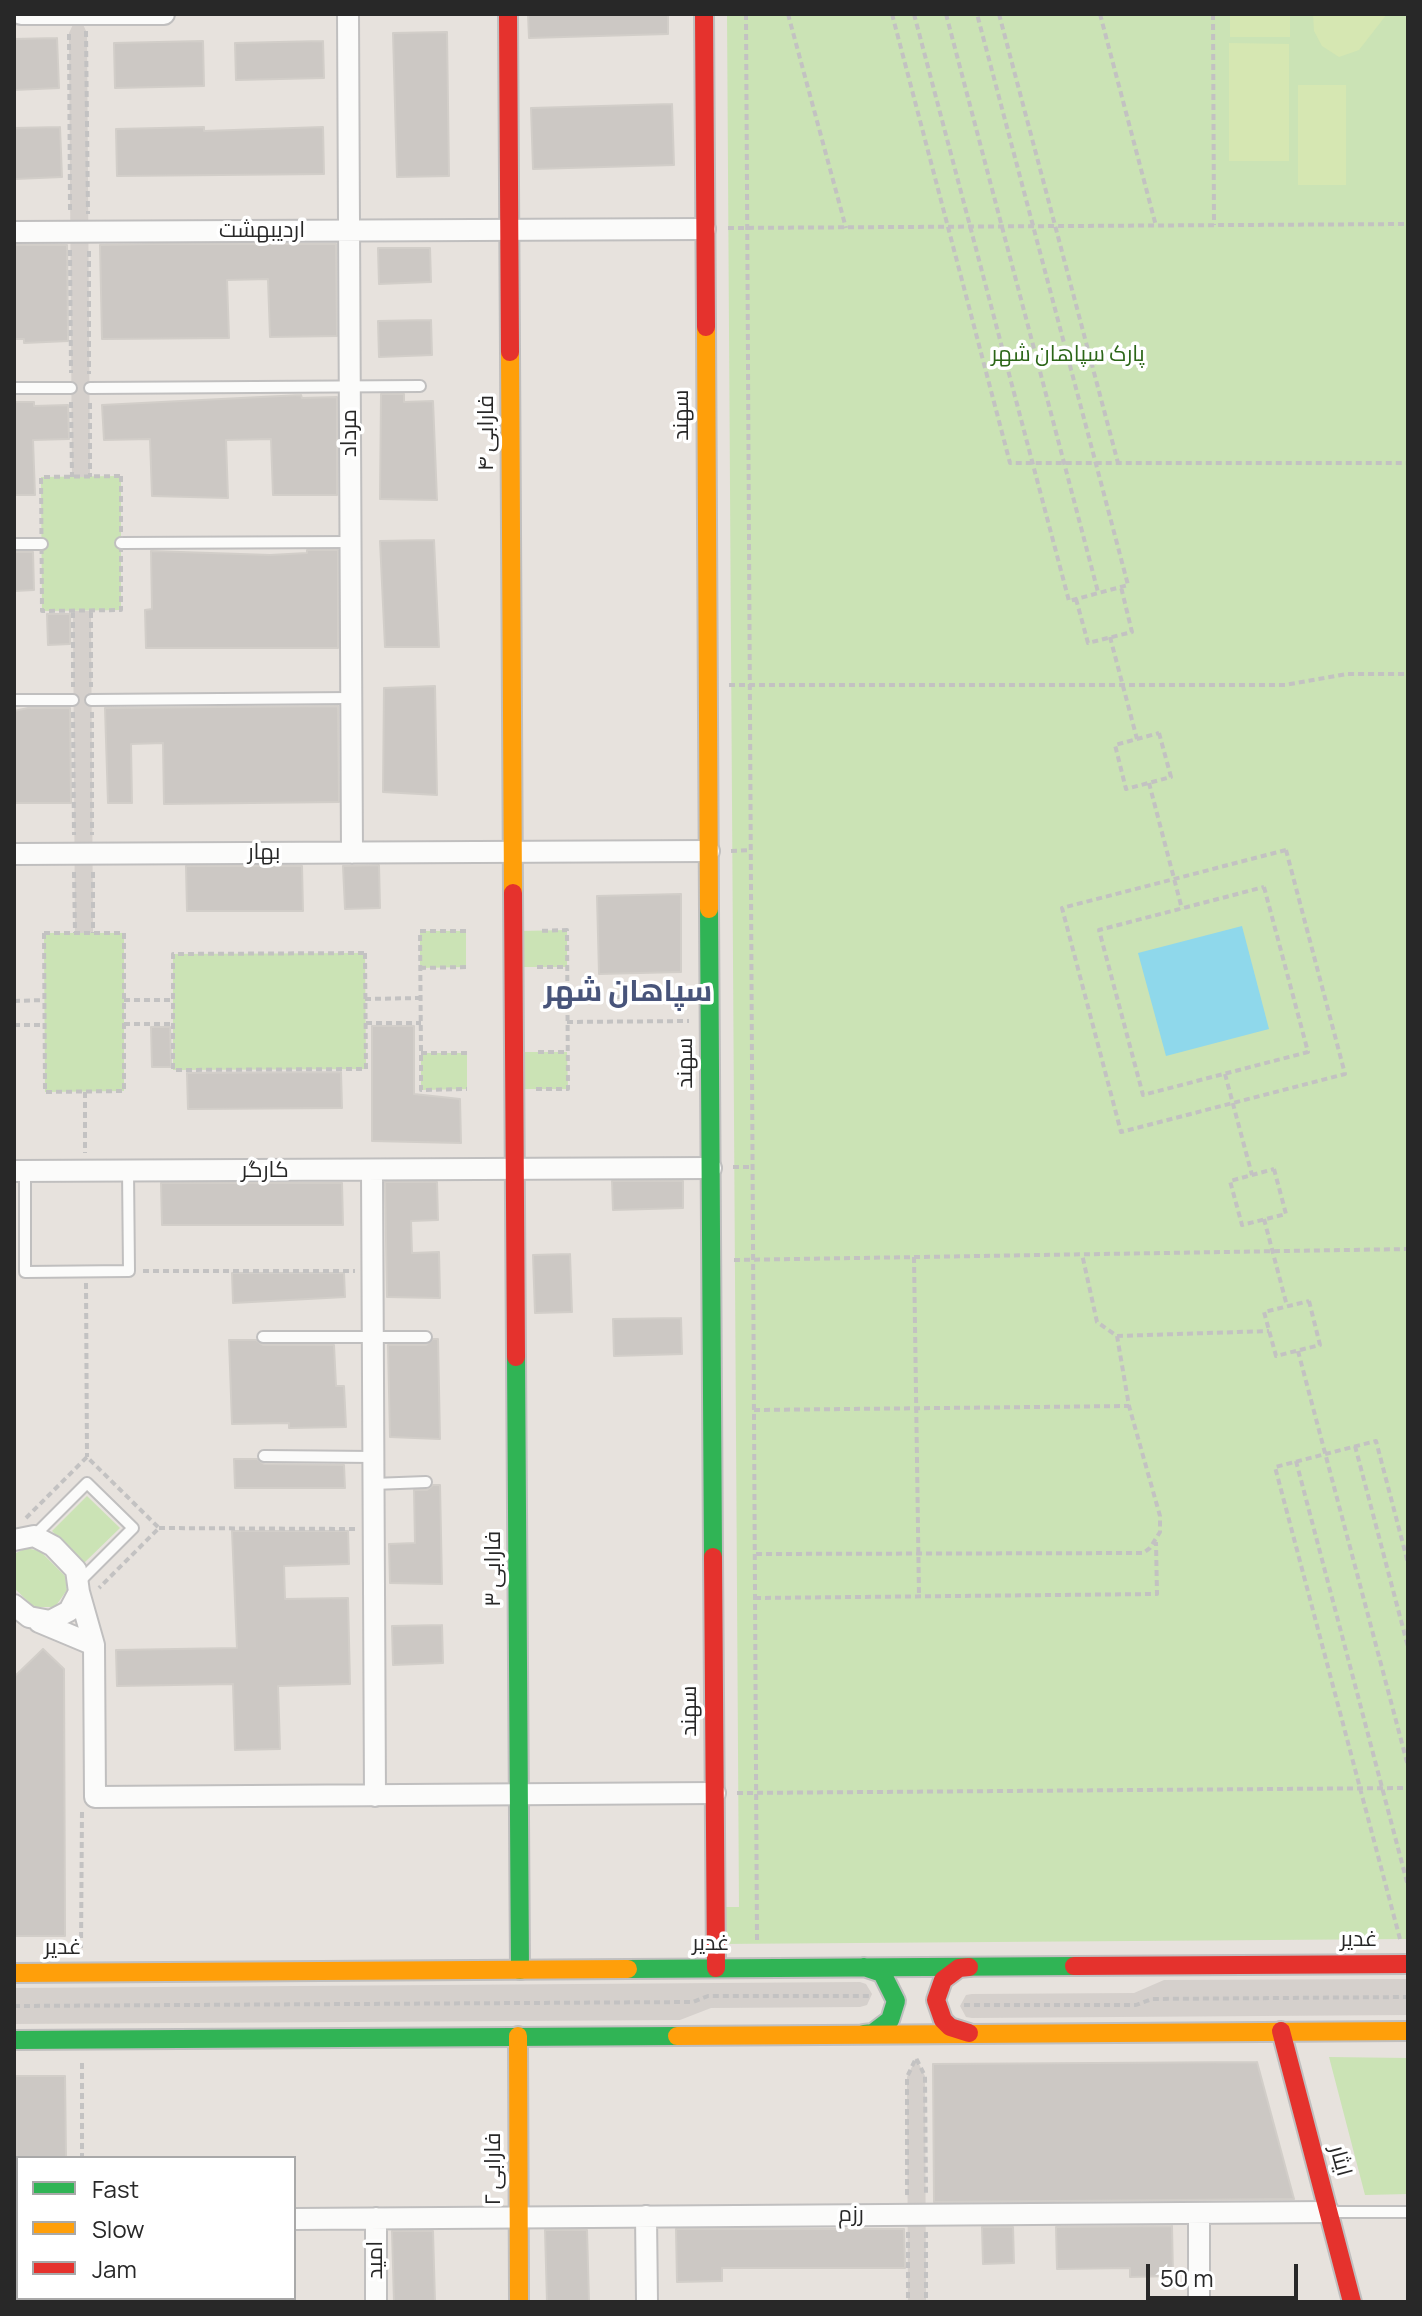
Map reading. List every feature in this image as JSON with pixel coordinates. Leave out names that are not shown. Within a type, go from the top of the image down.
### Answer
[{"type":"street","points":[[21,14],[164,14]]},
{"type":"street","name":"مرداد","points":[[348,14],[352,853]]},
{"type":"street","name":"فارابی ۴","points":[[508,14],[515,1168]]},
{"type":"street","name":"سهند","points":[[704,14],[716,1968]]},
{"type":"street","name":"اردیبهشت","points":[[14,232],[705,229]]},
{"type":"street","name":"بهار","points":[[14,854],[709,851]]},
{"type":"street","name":"فارابی ۳","points":[[515,1168],[520,1970]]},
{"type":"street","name":"کارگر","points":[[19,1171],[711,1168]]},
{"type":"street","points":[[372,1171],[375,1796]]},
{"type":"street","points":[[21,1537],[53,1546],[70,1562],[79,1587],[94,1645],[95,1797],[715,1793]]},
{"type":"street","points":[[21,1611],[39,1621],[61,1617],[69,1611],[79,1587]]},
{"type":"street","points":[[21,1611],[94,1645]]},
{"type":"street","name":"غدیر","points":[[14,1973],[1408,1964]]},
{"type":"street","points":[[969,1966],[959,1968],[943,1980],[937,2005],[950,2027],[970,2033]]},
{"type":"street","points":[[862,1967],[882,1973],[895,1996],[890,2020],[873,2033],[863,2034]]},
{"type":"street","name":"ایثار","points":[[1281,2031],[1352,2302]]},
{"type":"street","points":[[14,2040],[1408,2031]]},
{"type":"street","name":"فارابی ۲","points":[[518,2036],[519,2302]]},
{"type":"street","name":"رزم","points":[[296,2219],[1329,2212]]},
{"type":"street","points":[[1199,2214],[1199,2302]]},
{"type":"street","points":[[646,2216],[647,2302]]},
{"type":"street","name":"امید","points":[[376,2218],[376,2302]]},
{"type":"lane","points":[[90,388],[420,386]]},
{"type":"lane","points":[[14,388],[71,388]]},
{"type":"lane","points":[[121,543],[350,542]]},
{"type":"lane","points":[[14,544],[42,544]]},
{"type":"lane","points":[[91,700],[351,698]]},
{"type":"lane","points":[[14,700],[73,700]]},
{"type":"lane","points":[[19,1171],[25,1272],[129,1271],[128,1170]]},
{"type":"lane","points":[[263,1337],[426,1337]]},
{"type":"lane","points":[[264,1456],[373,1457]]},
{"type":"lane","points":[[373,1484],[426,1482]]},
{"type":"lane","points":[[21,1537],[87,1483],[133,1528],[79,1587]]},
{"type":"lane","name":"رزم","points":[[1329,2212],[1408,2212]]},
{"type":"path","points":[[746,14],[757,1943]]},
{"type":"path","points":[[788,14],[846,228]]},
{"type":"path","points":[[892,14],[1010,463],[1408,463]]},
{"type":"path","points":[[914,14],[1069,601],[1128,585],[977,14]]},
{"type":"path","points":[[946,14],[1098,593]]},
{"type":"path","points":[[999,14],[1118,463]]},
{"type":"path","points":[[1100,14],[1156,226]]},
{"type":"path","points":[[1213,14],[1214,225]]},
{"type":"path","points":[[705,229],[1408,224]]},
{"type":"path","points":[[72,477],[90,477]]},
{"type":"path","points":[[1076,599],[1088,643],[1132,632],[1121,587]]},
{"type":"path","points":[[75,933],[83,854],[91,700],[91,611],[73,611],[73,700],[83,854],[93,933]]},
{"type":"path","points":[[1110,637],[1137,739]]},
{"type":"path","points":[[708,685],[1285,685],[1347,674],[1408,674]]},
{"type":"path","points":[[1159,733],[1171,777],[1149,783],[1126,789],[1115,745],[1159,733]]},
{"type":"path","points":[[1149,783],[1182,909]]},
{"type":"path","points":[[1286,850],[1345,1074],[1233,1103],[1121,1132],[1062,908],[1286,850]]},
{"type":"path","points":[[1264,887],[1308,1052],[1225,1074],[1143,1095],[1099,930],[1264,887]]},
{"type":"path","points":[[522,1089],[568,1089],[567,930],[536,931]]},
{"type":"path","points":[[466,931],[420,931],[420,968],[421,1090],[467,1089]]},
{"type":"path","points":[[44,933],[93,933],[124,933],[124,1091],[45,1092],[44,933]]},
{"type":"path","points":[[365,953],[365,999],[366,1069],[173,1070],[173,954],[365,953]]},
{"type":"path","points":[[420,968],[466,967]]},
{"type":"path","points":[[536,967],[567,967]]},
{"type":"path","points":[[567,997],[710,997]]},
{"type":"path","points":[[365,999],[421,998]]},
{"type":"path","points":[[14,1001],[45,1000]]},
{"type":"path","points":[[124,1000],[173,1000]]},
{"type":"path","points":[[567,1022],[710,1022]]},
{"type":"path","points":[[366,1023],[421,1023]]},
{"type":"path","points":[[124,1024],[173,1024]]},
{"type":"path","points":[[14,1025],[45,1025]]},
{"type":"path","points":[[537,1052],[567,1052]]},
{"type":"path","points":[[421,1053],[467,1053]]},
{"type":"path","points":[[1225,1074],[1252,1175]]},
{"type":"path","points":[[85,1092],[85,1171]]},
{"type":"path","points":[[1274,1169],[1286,1214],[1242,1225],[1230,1181],[1252,1175],[1274,1169]]},
{"type":"path","points":[[1264,1219],[1287,1306]]},
{"type":"path","points":[[712,1261],[1408,1249]]},
{"type":"path","points":[[1082,1254],[1097,1322],[1117,1336],[1269,1331]]},
{"type":"path","points":[[914,1257],[919,1596]]},
{"type":"path","points":[[21,1537],[21,1524],[87,1457],[86,1271]]},
{"type":"path","points":[[129,1271],[372,1271]]},
{"type":"path","points":[[1309,1301],[1320,1345],[1276,1356],[1264,1312],[1287,1306],[1309,1301]]},
{"type":"path","points":[[755,1598],[1157,1594],[1156,1540],[1160,1516],[1129,1406],[1117,1336]]},
{"type":"path","points":[[1298,1351],[1408,1766]]},
{"type":"path","points":[[754,1410],[1129,1406]]},
{"type":"path","points":[[1400,1939],[1275,1467],[1376,1441],[1408,1563]]},
{"type":"path","points":[[1355,1446],[1408,1647]]},
{"type":"path","points":[[87,1457],[159,1528],[373,1529]]},
{"type":"path","points":[[1296,1461],[1408,1886]]},
{"type":"path","points":[[79,1587],[92,1594],[159,1528]]},
{"type":"path","points":[[755,1554],[1143,1553],[1156,1540]]},
{"type":"path","points":[[715,1793],[1408,1788]]},
{"type":"path","points":[[81,1948],[82,1806],[95,1797]]},
{"type":"path","points":[[14,2006],[693,2002],[708,1996],[895,1996]]},
{"type":"path","points":[[937,2005],[1136,2005],[1152,1999],[1408,1997]]},
{"type":"path","points":[[908,2302],[917,2214],[925,2076],[916,2058],[907,2077],[917,2214],[926,2302]]},
{"type":"path","points":[[82,2063],[82,2156]]},
{"type":"green space","name":"پارک سپاهان شهر","points":[[727,14],[1408,14],[1408,1939],[718,1944],[718,1907],[739,1907]]},
{"type":"green space","points":[[1230,14],[1290,14],[1290,37],[1230,37]]},
{"type":"green space","points":[[1313,14],[1387,14],[1359,50],[1339,57],[1322,46],[1314,31]]},
{"type":"green space","points":[[1229,43],[1289,44],[1289,161],[1229,161]]},
{"type":"green space","points":[[1298,85],[1346,85],[1346,185],[1298,185]]},
{"type":"green space","points":[[121,476],[121,610],[42,611],[41,477]]},
{"type":"green space","points":[[567,930],[567,967],[521,967],[521,931]]},
{"type":"green space","points":[[420,931],[466,931],[466,967],[420,968]]},
{"type":"green space","points":[[44,933],[124,933],[124,1091],[45,1092]]},
{"type":"green space","points":[[365,953],[366,1069],[173,1070],[173,954]]},
{"type":"green space","points":[[522,1052],[567,1052],[568,1089],[522,1089]]},
{"type":"green space","points":[[421,1053],[467,1053],[467,1089],[421,1090]]},
{"type":"green space","points":[[87,1496],[120,1528],[84,1563],[52,1531]]},
{"type":"green space","points":[[26,1548],[40,1551],[65,1576],[67,1590],[55,1607],[34,1607],[14,1588],[14,1554]]},
{"type":"green space","points":[[1329,2057],[1408,2058],[1408,2194],[1365,2195]]},
{"type":"shaded area","points":[[78,14],[87,33],[90,477],[72,477],[69,33]]},
{"type":"shaded area","points":[[73,611],[91,611],[93,933],[75,933]]},
{"type":"shaded area","points":[[1408,1979],[1408,2015],[972,2018],[966,2017],[960,2006],[966,1995],[972,1994],[1134,1993],[1164,1980]]},
{"type":"shaded area","points":[[866,1984],[872,1994],[867,2005],[860,2007],[711,2008],[680,2020],[14,2024],[14,1988]]},
{"type":"shaded area","points":[[916,2058],[925,2076],[926,2302],[908,2302],[907,2077]]},
{"type":"water","points":[[1242,926],[1269,1029],[1166,1056],[1138,953]]},
{"type":"building","points":[[528,14],[668,14],[668,34],[529,38]]},
{"type":"building","points":[[447,32],[449,176],[397,177],[393,33]]},
{"type":"building","points":[[57,38],[59,88],[14,90],[14,39]]},
{"type":"building","points":[[203,41],[204,86],[115,88],[114,43]]},
{"type":"building","points":[[323,41],[324,78],[236,80],[235,43]]},
{"type":"building","points":[[672,104],[674,165],[533,169],[531,108]]},
{"type":"building","points":[[60,127],[62,177],[15,179],[14,128]]},
{"type":"building","points":[[204,127],[204,131],[323,127],[324,174],[117,176],[116,129]]},
{"type":"building","points":[[336,244],[337,336],[270,337],[268,279],[227,280],[229,338],[102,339],[100,245]]},
{"type":"building","points":[[14,245],[67,245],[68,341],[24,343],[24,339],[14,339]]},
{"type":"building","points":[[378,248],[430,248],[431,282],[379,284]]},
{"type":"building","points":[[431,320],[432,355],[379,357],[378,321]]},
{"type":"building","points":[[381,394],[404,394],[404,402],[433,401],[437,500],[380,499]]},
{"type":"building","points":[[301,395],[302,398],[337,397],[337,495],[273,495],[271,439],[226,440],[228,498],[152,496],[150,439],[104,440],[102,405]]},
{"type":"building","points":[[14,402],[34,402],[34,406],[68,405],[69,439],[33,440],[35,495],[14,495]]},
{"type":"building","points":[[434,540],[439,647],[385,647],[380,541]]},
{"type":"building","points":[[307,550],[338,550],[338,648],[146,648],[145,610],[152,609],[151,551],[270,555],[307,553]]},
{"type":"building","points":[[14,552],[33,552],[34,590],[14,591]]},
{"type":"building","points":[[47,614],[70,614],[70,644],[48,645]]},
{"type":"building","points":[[435,686],[437,795],[383,792],[384,688]]},
{"type":"building","points":[[338,706],[339,802],[164,804],[163,743],[131,744],[132,803],[108,803],[105,708]]},
{"type":"building","points":[[70,708],[71,803],[14,803],[14,711]]},
{"type":"building","points":[[379,865],[380,908],[345,909],[343,866]]},
{"type":"building","points":[[186,866],[302,866],[303,911],[187,911]]},
{"type":"building","points":[[681,894],[681,972],[599,974],[597,896]]},
{"type":"building","points":[[372,1026],[414,1026],[414,1094],[460,1099],[461,1143],[372,1141]]},
{"type":"building","points":[[151,1027],[170,1027],[171,1067],[152,1067]]},
{"type":"building","points":[[341,1072],[342,1108],[188,1109],[187,1073]]},
{"type":"building","points":[[612,1181],[683,1181],[683,1208],[613,1210]]},
{"type":"building","points":[[385,1182],[437,1182],[438,1220],[411,1221],[412,1253],[439,1252],[440,1298],[387,1297]]},
{"type":"building","points":[[161,1183],[342,1183],[343,1225],[162,1225]]},
{"type":"building","points":[[570,1254],[572,1312],[535,1313],[533,1255]]},
{"type":"building","points":[[232,1273],[344,1273],[345,1297],[233,1303]]},
{"type":"building","points":[[681,1318],[682,1354],[614,1356],[613,1319]]},
{"type":"building","points":[[438,1339],[440,1439],[390,1437],[388,1345],[426,1345]]},
{"type":"building","points":[[229,1340],[256,1340],[263,1345],[334,1345],[336,1386],[344,1386],[346,1427],[289,1428],[289,1423],[232,1424]]},
{"type":"building","points":[[234,1459],[257,1459],[264,1464],[344,1465],[345,1488],[235,1488]]},
{"type":"building","points":[[433,1485],[440,1485],[442,1584],[390,1583],[389,1544],[415,1543],[414,1490],[427,1490]]},
{"type":"building","points":[[232,1531],[348,1531],[349,1564],[284,1566],[285,1599],[348,1598],[350,1684],[278,1686],[280,1749],[235,1750],[233,1684],[117,1686],[116,1650],[237,1648]]},
{"type":"building","points":[[442,1625],[443,1663],[393,1665],[392,1626]]},
{"type":"building","points":[[43,1649],[64,1669],[65,1936],[14,1936],[14,1677]]},
{"type":"building","points":[[1257,2062],[1294,2199],[934,2202],[933,2064]]},
{"type":"building","points":[[14,2076],[65,2076],[66,2156],[14,2158]]},
{"type":"building","points":[[1172,2226],[1173,2276],[1130,2277],[1130,2268],[1057,2269],[1056,2227]]},
{"type":"building","points":[[982,2227],[1013,2227],[1014,2263],[983,2264]]},
{"type":"building","points":[[676,2229],[904,2229],[905,2268],[722,2268],[722,2281],[677,2282]]},
{"type":"building","points":[[545,2230],[587,2230],[589,2302],[547,2302]]},
{"type":"building","points":[[392,2231],[433,2231],[435,2302],[394,2302]]},
{"type":"traffic: fast","points":[[709,909],[713,1557]]},
{"type":"traffic: fast","points":[[516,1357],[520,1970]]},
{"type":"traffic: fast","points":[[628,1969],[1074,1966]]},
{"type":"traffic: fast","points":[[864,1967],[882,1973],[896,2001],[890,2020],[873,2033],[864,2034]]},
{"type":"traffic: fast","points":[[14,2040],[677,2036]]},
{"type":"traffic: slow","points":[[706,327],[709,909]]},
{"type":"traffic: slow","points":[[510,352],[513,893]]},
{"type":"traffic: slow","points":[[14,1973],[628,1969]]},
{"type":"traffic: slow","points":[[677,2036],[1408,2031]]},
{"type":"traffic: slow","points":[[518,2036],[519,2302]]},
{"type":"traffic: jam","points":[[508,14],[510,352]]},
{"type":"traffic: jam","points":[[704,14],[706,327]]},
{"type":"traffic: jam","points":[[513,893],[516,1357]]},
{"type":"traffic: jam","points":[[713,1557],[716,1968]]},
{"type":"traffic: jam","points":[[1074,1966],[1408,1964]]},
{"type":"traffic: jam","points":[[969,1967],[959,1968],[943,1980],[936,2000],[943,2020],[950,2027],[969,2033]]},
{"type":"traffic: jam","points":[[1281,2031],[1352,2302]]},
{"type":"district","name":"سپاهان شهر","points":[[628,993]]}]
